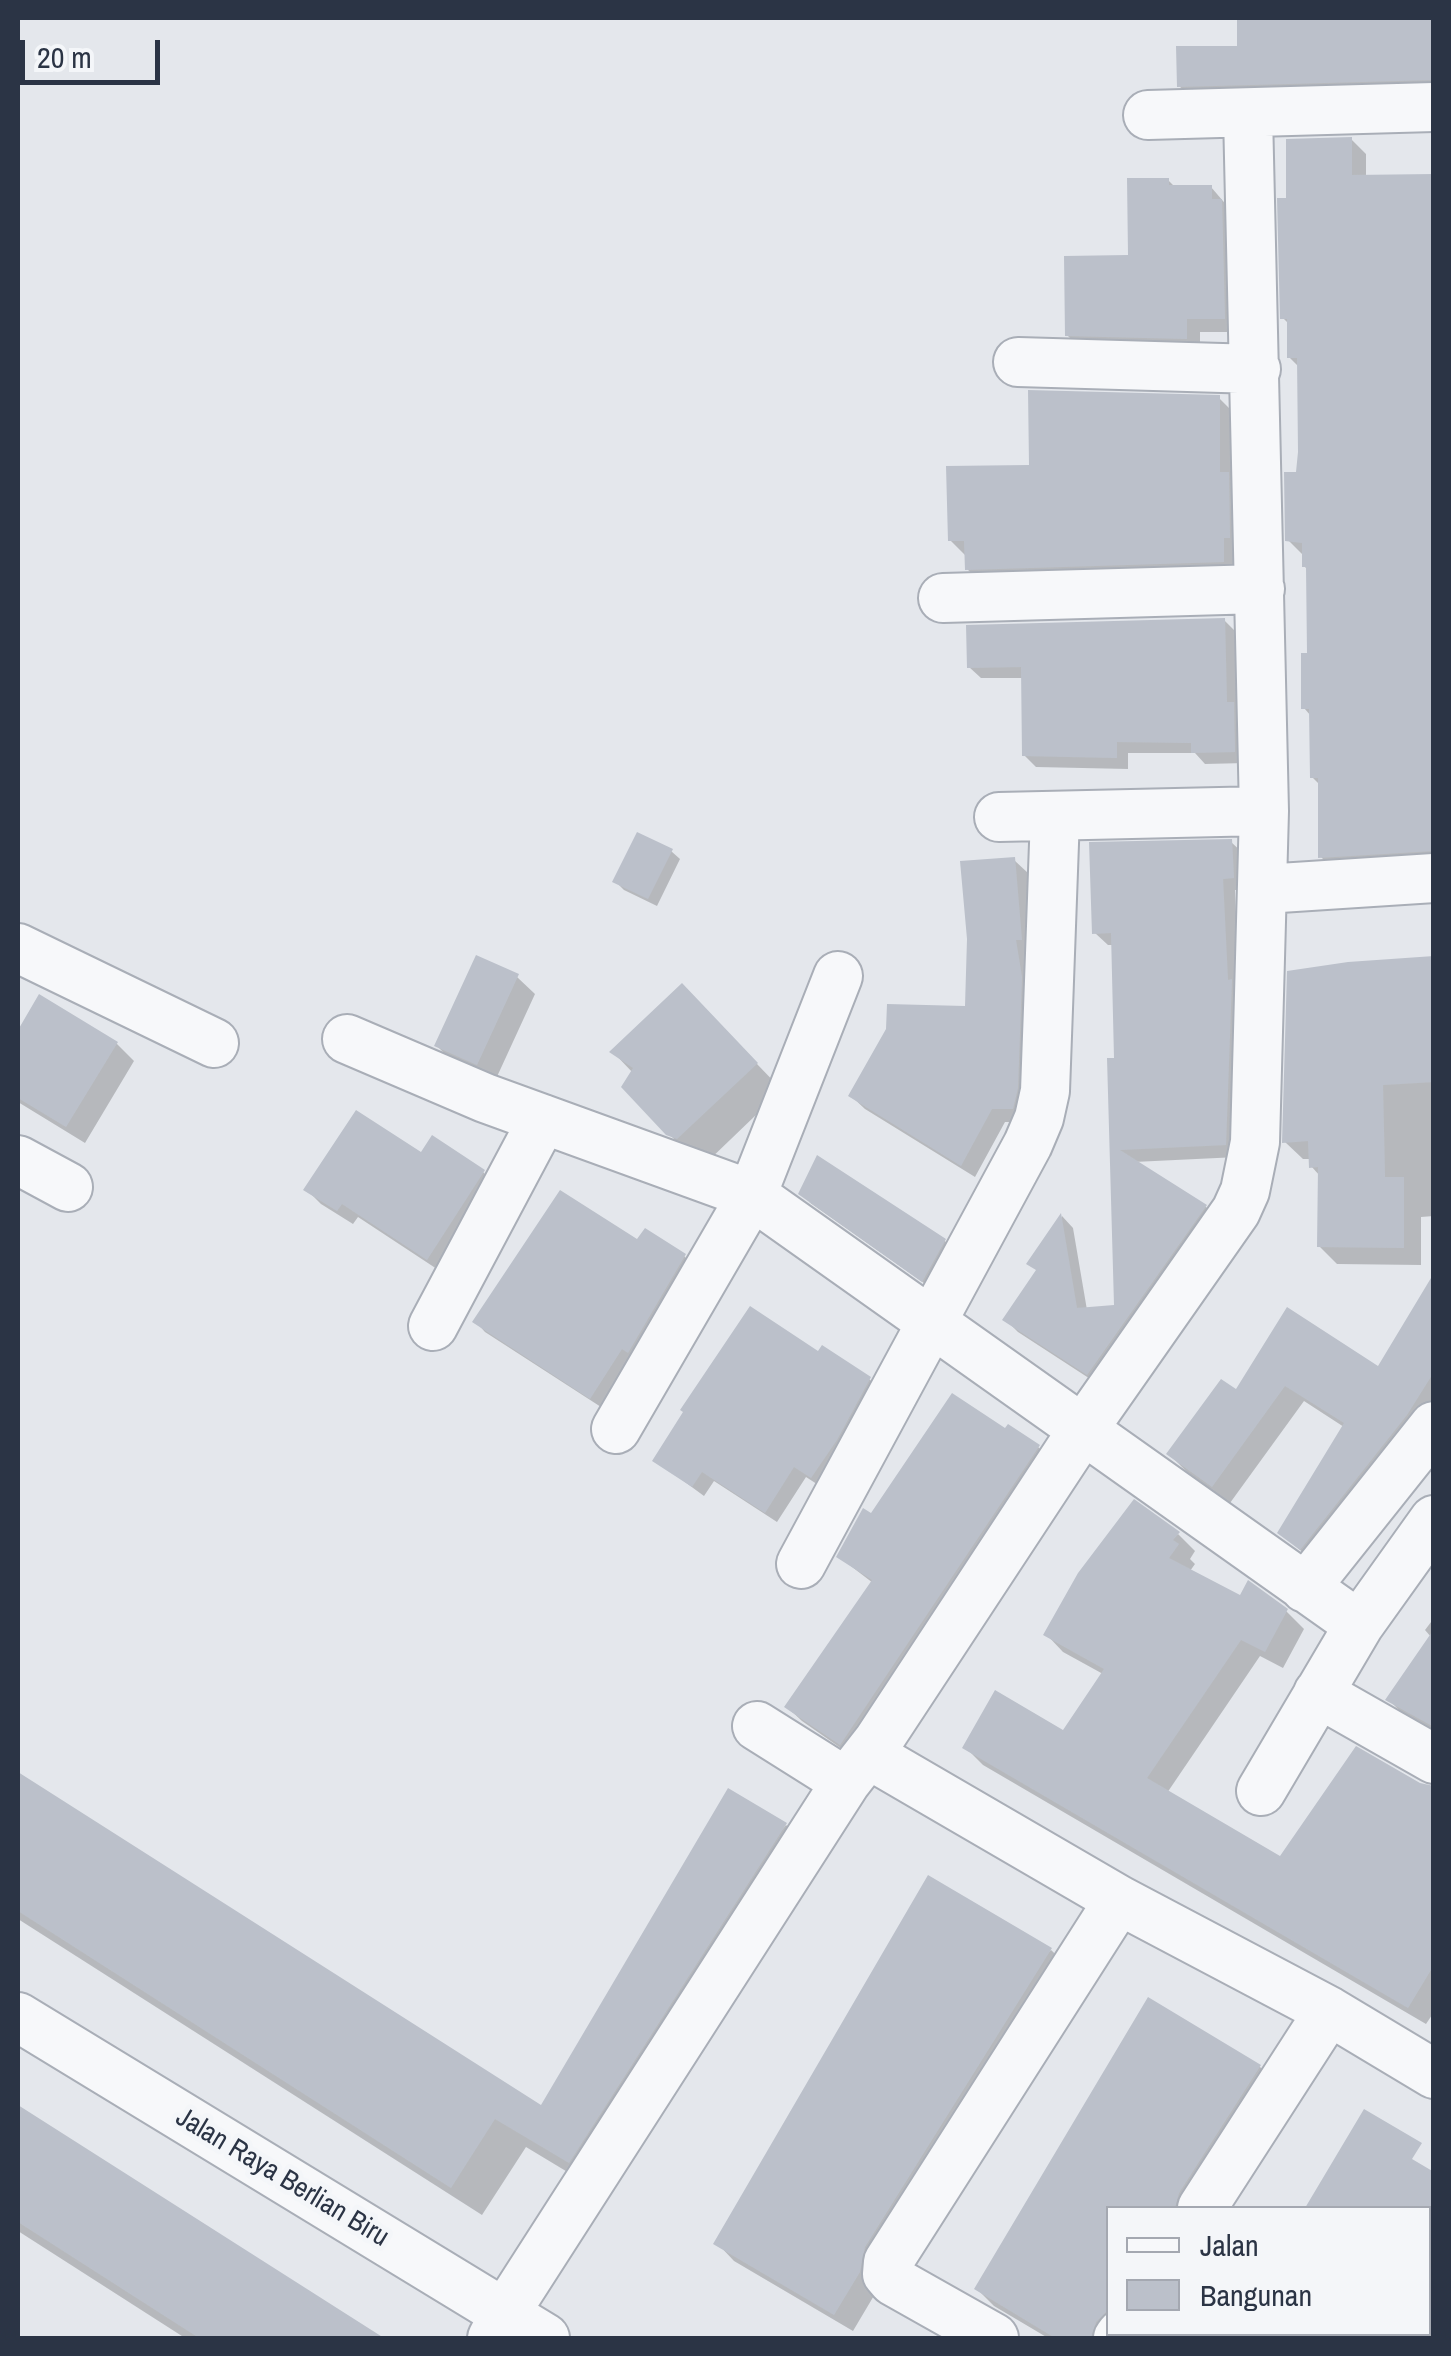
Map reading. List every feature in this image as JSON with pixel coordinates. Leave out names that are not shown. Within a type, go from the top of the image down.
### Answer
[{"type":"street","points":[[1148,114],[1434,107]]},
{"type":"street","points":[[499,2326],[857,1768],[1084,1428],[1236,1211],[1244,1191],[1255,1142],[1264,890],[1248,114]]},
{"type":"street","points":[[1018,362],[1256,369]]},
{"type":"street","points":[[943,598],[1260,589]]},
{"type":"street","points":[[999,817],[1264,811]]},
{"type":"street","points":[[801,1564],[1039,1118],[1045,1091],[1055,816]]},
{"type":"street","points":[[1264,890],[1434,878]]},
{"type":"street","points":[[18,948],[214,1044]]},
{"type":"street","points":[[616,1429],[752,1195],[838,976]]},
{"type":"street","points":[[347,1039],[543,1119],[752,1195],[1360,1625]]},
{"type":"street","points":[[433,1326],[543,1119]]},
{"type":"street","points":[[18,1160],[68,1187]]},
{"type":"street","points":[[1306,1588],[1434,1426]]},
{"type":"street","points":[[1261,1791],[1360,1625],[1434,1520]]},
{"type":"street","points":[[1318,1693],[1434,1760]]},
{"type":"street","points":[[757,1726],[857,1768],[1119,1900],[1328,2011],[1434,2074]]},
{"type":"street","points":[[994,2338],[893,2281],[887,2274],[888,2262],[1119,1900]]},
{"type":"street","points":[[1203,2206],[1328,2011]]},
{"type":"street","name":"Jalan Raya Berlian Biru","points":[[18,2018],[499,2326],[545,2338]]},
{"type":"building","points":[[1237,18],[1434,18],[1434,80],[1177,87],[1176,46],[1237,46]]},
{"type":"building","points":[[1352,137],[1352,175],[1434,174],[1433,851],[1318,858],[1318,778],[1310,778],[1309,709],[1301,709],[1301,653],[1307,653],[1306,567],[1302,567],[1302,543],[1285,541],[1284,472],[1296,472],[1298,452],[1297,358],[1287,358],[1287,319],[1280,319],[1277,198],[1286,198],[1286,139]]},
{"type":"building","points":[[1127,178],[1169,178],[1169,185],[1212,185],[1212,199],[1222,199],[1225,319],[1187,319],[1187,339],[1065,336],[1064,256],[1128,255]]},
{"type":"building","points":[[1028,390],[1220,395],[1220,472],[1229,472],[1230,538],[1224,538],[1224,562],[965,570],[964,541],[948,541],[946,466],[1029,465]]},
{"type":"building","points":[[1225,618],[1227,702],[1234,702],[1235,752],[1191,753],[1191,743],[1117,742],[1117,758],[1022,756],[1021,667],[967,668],[966,625]]},
{"type":"building","points":[[637,832],[673,849],[648,899],[612,882]]},
{"type":"building","points":[[1232,839],[1234,878],[1223,879],[1228,980],[1232,979],[1226,1145],[1120,1150],[1207,1205],[1087,1375],[1002,1320],[1036,1270],[1026,1264],[1061,1213],[1077,1308],[1114,1305],[1107,1058],[1114,1058],[1111,933],[1092,934],[1089,842]]},
{"type":"building","points":[[1015,857],[1022,940],[1016,940],[1022,977],[1018,1088],[1013,1109],[992,1109],[961,1166],[848,1096],[886,1029],[887,1004],[965,1006],[967,939],[960,861]]},
{"type":"building","points":[[476,955],[519,974],[477,1065],[434,1046]]},
{"type":"building","points":[[1434,956],[1434,1082],[1383,1085],[1385,1177],[1404,1177],[1404,1248],[1317,1247],[1318,1167],[1309,1168],[1308,1141],[1282,1143],[1287,971]]},
{"type":"building","points":[[682,983],[758,1063],[677,1139],[666,1135],[621,1087],[633,1068],[609,1052]]},
{"type":"building","points":[[39,994],[118,1042],[66,1127],[18,1098],[18,1030]]},
{"type":"building","points":[[356,1110],[421,1152],[432,1135],[485,1170],[427,1260],[342,1204],[337,1211],[303,1190]]},
{"type":"building","points":[[817,1155],[946,1239],[922,1282],[798,1194]]},
{"type":"building","points":[[560,1190],[637,1239],[645,1228],[686,1254],[628,1353],[622,1349],[590,1399],[472,1322]]},
{"type":"building","points":[[1434,1273],[1434,1372],[1407,1415],[1300,1550],[1277,1533],[1344,1423],[1285,1386],[1212,1487],[1166,1454],[1221,1379],[1236,1389],[1287,1307],[1378,1366]]},
{"type":"building","points":[[750,1306],[818,1351],[822,1345],[871,1377],[811,1478],[794,1467],[765,1513],[702,1472],[692,1487],[652,1461],[683,1412],[680,1410]]},
{"type":"building","points":[[952,1393],[1005,1428],[1008,1424],[1040,1445],[840,1745],[784,1707],[872,1580],[836,1557],[863,1508],[871,1513]]},
{"type":"building","points":[[1134,1499],[1180,1532],[1173,1540],[1179,1544],[1169,1558],[1240,1595],[1248,1580],[1288,1609],[1265,1652],[1241,1640],[1147,1778],[1280,1856],[1356,1746],[1420,1783],[1434,1786],[1434,1965],[1408,2008],[962,1748],[995,1690],[1063,1730],[1104,1669],[1043,1635],[1078,1573]]},
{"type":"building","points":[[1434,1629],[1434,1727],[1385,1700]]},
{"type":"building","points":[[18,1772],[541,2105],[728,1788],[787,1823],[569,2163],[495,2119],[451,2188],[18,1911]]},
{"type":"building","points":[[928,1875],[1052,1948],[865,2247],[860,2272],[834,2315],[713,2244]]},
{"type":"building","points":[[1148,1997],[1261,2065],[1179,2193],[1176,2206],[1106,2206],[1106,2312],[1096,2322],[1091,2338],[1055,2338],[974,2289]]},
{"type":"building","points":[[18,2105],[384,2338],[199,2338],[18,2222]]},
{"type":"building","points":[[1364,2109],[1422,2143],[1412,2159],[1434,2172],[1434,2208],[1306,2206]]}]
